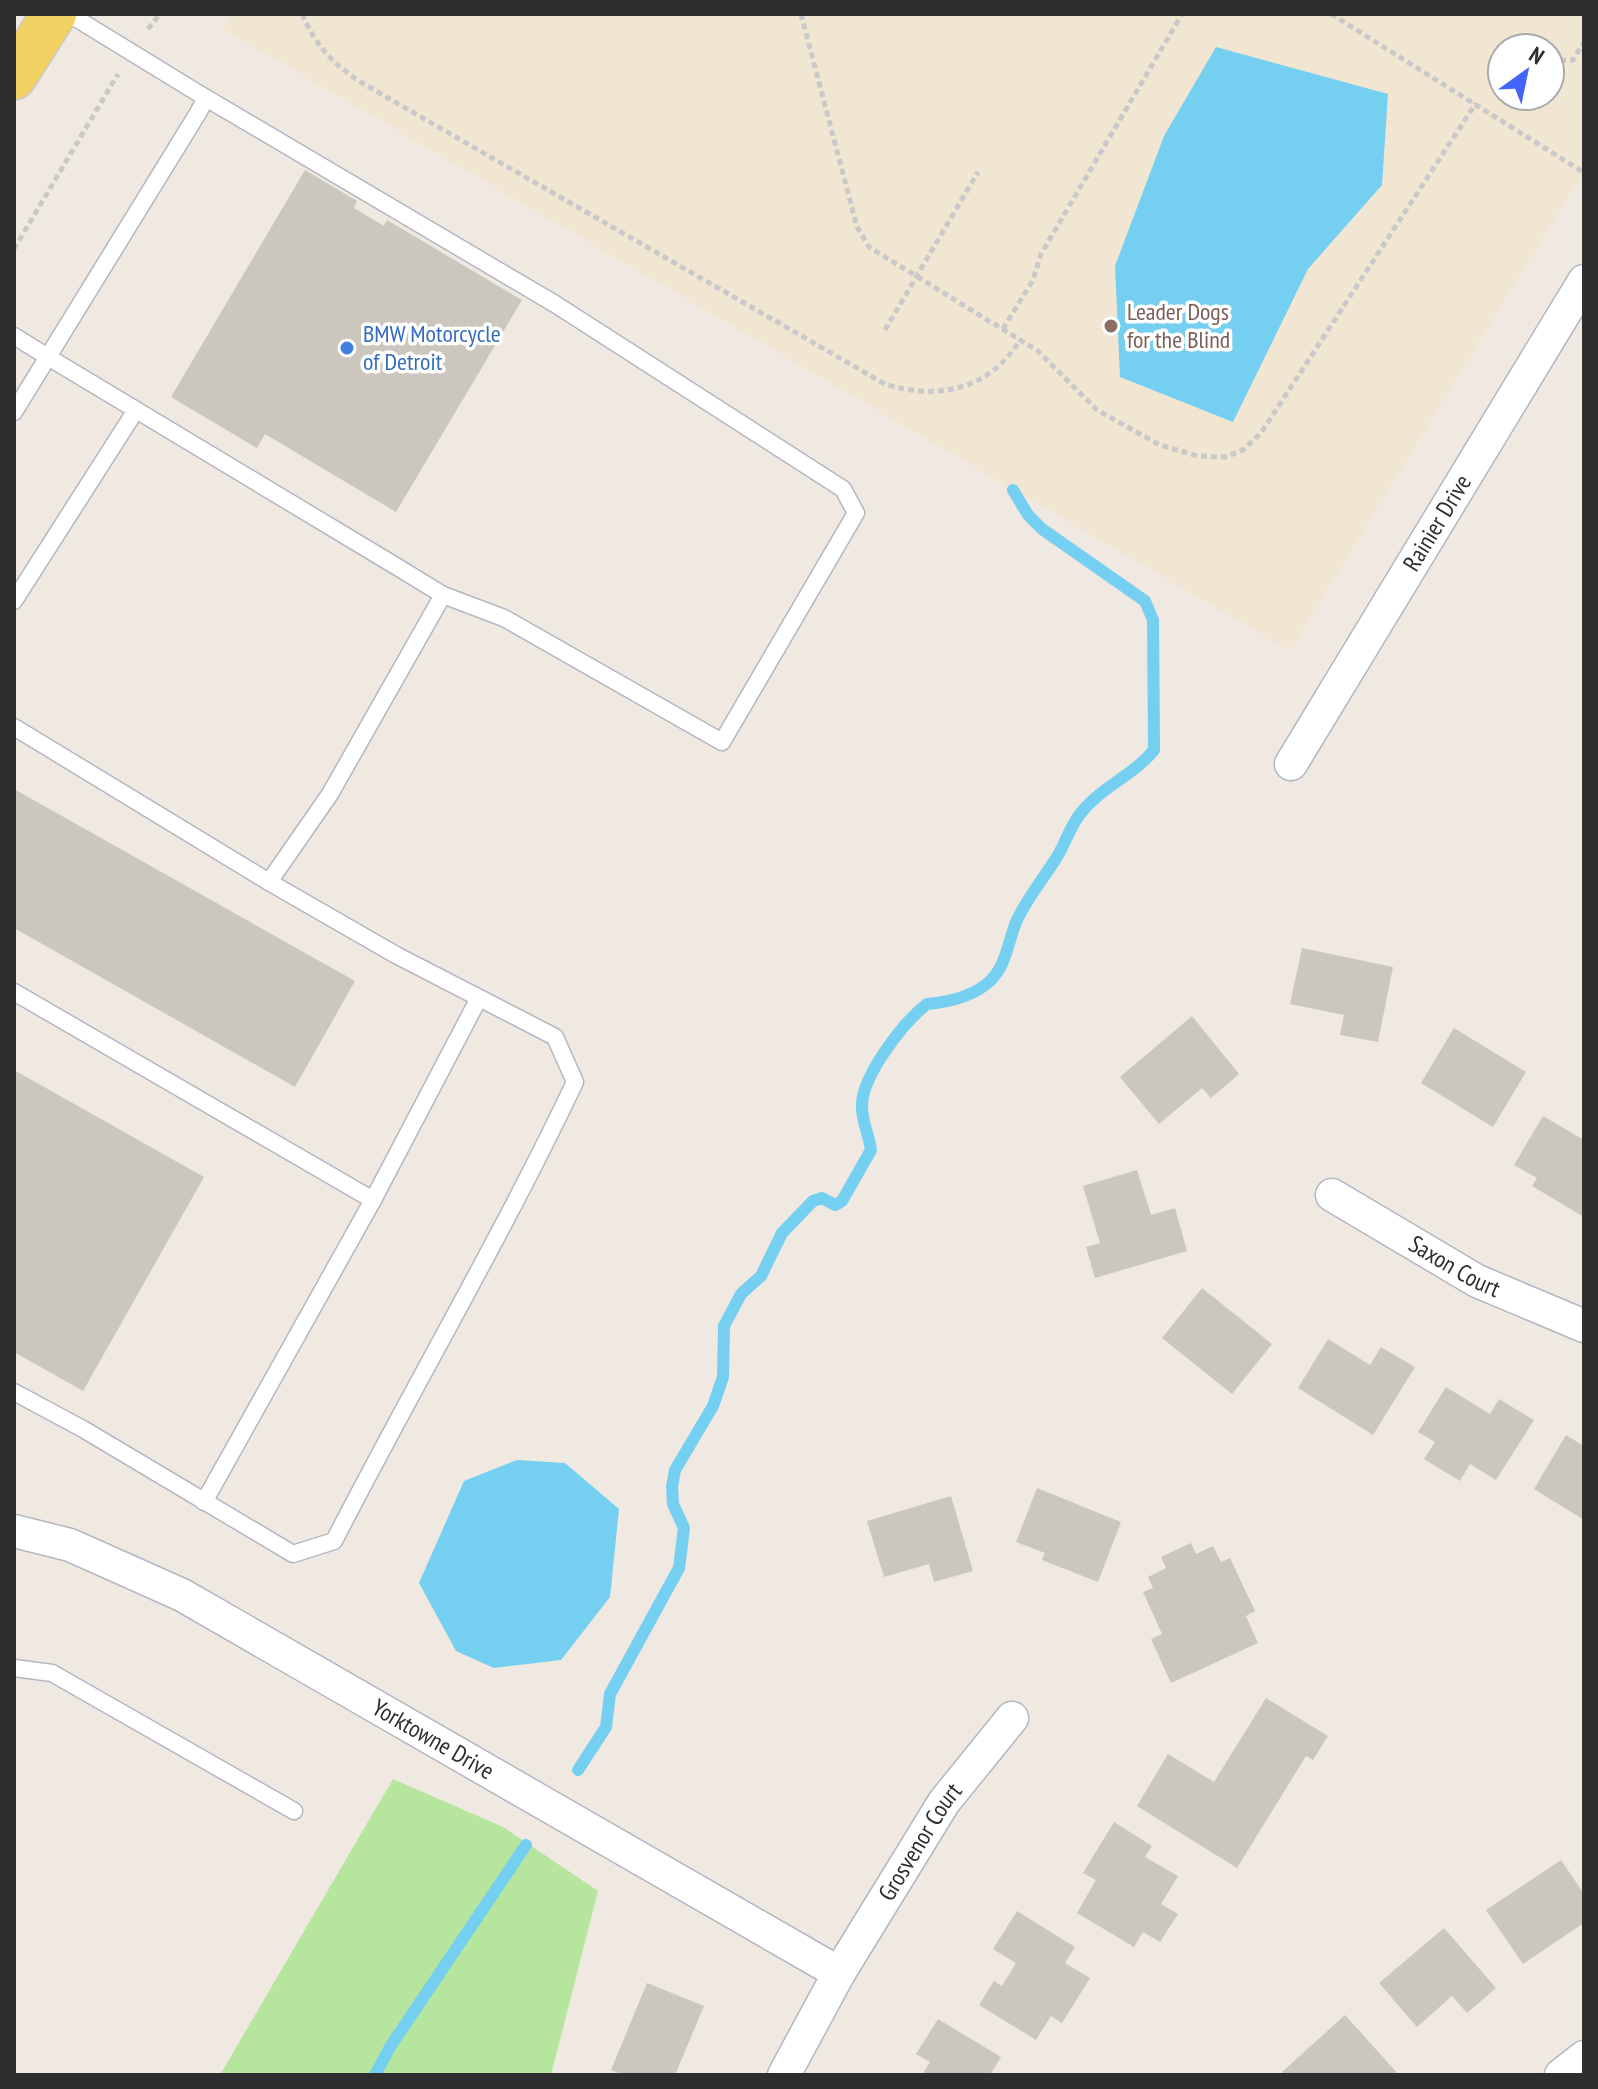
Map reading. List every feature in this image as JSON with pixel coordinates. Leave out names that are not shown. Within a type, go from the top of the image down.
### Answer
[{"type":"main road","points":[[14,77],[54,14]]},
{"type":"street","name":"Rainier Drive","points":[[1291,764],[1584,281]]},
{"type":"street","name":"Saxon Court","points":[[1332,1195],[1477,1281],[1584,1326]]},
{"type":"street","name":"Yorktowne Drive","points":[[14,1531],[70,1545],[182,1595],[839,1973]]},
{"type":"street","name":"Grosvenor Court","points":[[784,2075],[839,1973],[944,1802],[1012,1718]]},
{"type":"street","points":[[1561,2075],[1584,2057]]},
{"type":"lane","points":[[14,336],[443,595],[504,618],[722,742],[856,513],[843,489],[555,304],[69,14]]},
{"type":"lane","points":[[14,412],[206,98]]},
{"type":"lane","points":[[14,601],[136,410]]},
{"type":"lane","points":[[269,882],[330,794],[443,595]]},
{"type":"lane","points":[[14,727],[269,882],[555,1037],[575,1082],[514,1210],[419,1377],[334,1541],[293,1554],[14,1392]]},
{"type":"lane","points":[[14,992],[373,1200]]},
{"type":"lane","points":[[204,1502],[373,1200],[479,998]]},
{"type":"lane","points":[[14,1668],[52,1673],[294,1811]]},
{"type":"path","points":[[146,31],[160,14]]},
{"type":"path","points":[[302,14],[312,37],[333,64],[362,83],[885,384],[925,393],[971,384],[1007,362],[1020,340]]},
{"type":"path","points":[[801,14],[857,227],[869,247],[914,278],[1038,351],[1097,410],[1160,445],[1198,456],[1225,457],[1243,450],[1261,433],[1476,103]]},
{"type":"path","points":[[1003,329],[1033,280],[1041,254],[1182,14]]},
{"type":"path","points":[[1331,14],[1583,172]]},
{"type":"path","points":[[1566,60],[1573,60],[1584,42]]},
{"type":"path","points":[[14,249],[118,75]]},
{"type":"path","points":[[885,330],[978,172]]},
{"type":"shaded area","name":"Leader Dogs for the Blind","points":[[232,14],[1584,14],[1584,171],[1290,651],[223,29]]},
{"type":"green space","points":[[393,1779],[503,1827],[598,1891],[551,2075],[220,2075]]},
{"type":"water","points":[[1216,47],[1388,94],[1382,185],[1308,269],[1233,422],[1120,377],[1115,266],[1164,136]]},
{"type":"water","points":[[517,1460],[565,1463],[619,1509],[610,1597],[561,1660],[494,1668],[456,1651],[419,1583],[464,1481]]},
{"type":"building","name":"BMW Motorcycle of Detroit","points":[[305,170],[357,201],[354,208],[384,226],[387,220],[522,300],[396,512],[265,434],[257,448],[171,397]]},
{"type":"building","points":[[14,789],[355,981],[295,1087],[14,928]]},
{"type":"building","points":[[1302,948],[1393,967],[1378,1042],[1340,1035],[1344,1015],[1290,1004]]},
{"type":"building","points":[[1192,1016],[1239,1074],[1211,1098],[1202,1088],[1159,1124],[1120,1077]]},
{"type":"building","points":[[1454,1028],[1526,1072],[1493,1127],[1421,1083]]},
{"type":"building","points":[[14,1070],[204,1177],[83,1391],[14,1352]]},
{"type":"building","points":[[1543,1116],[1584,1140],[1584,1217],[1532,1186],[1537,1178],[1514,1165]]},
{"type":"building","points":[[1137,1170],[1151,1215],[1175,1208],[1187,1251],[1095,1278],[1086,1247],[1100,1243],[1083,1186]]},
{"type":"building","points":[[1202,1288],[1272,1344],[1232,1394],[1162,1338]]},
{"type":"building","points":[[1328,1339],[1370,1365],[1381,1347],[1415,1367],[1373,1435],[1298,1388]]},
{"type":"building","points":[[1446,1387],[1490,1414],[1499,1399],[1534,1420],[1496,1480],[1470,1464],[1460,1481],[1424,1459],[1435,1442],[1418,1432]]},
{"type":"building","points":[[1566,1435],[1584,1446],[1584,1520],[1534,1489]]},
{"type":"building","points":[[1037,1488],[1121,1522],[1098,1582],[1042,1560],[1045,1553],[1016,1542]]},
{"type":"building","points":[[951,1496],[973,1571],[934,1582],[929,1564],[884,1577],[867,1521]]},
{"type":"building","points":[[1191,1543],[1196,1554],[1213,1546],[1221,1562],[1230,1558],[1255,1611],[1246,1616],[1258,1643],[1171,1683],[1151,1639],[1162,1634],[1143,1592],[1153,1588],[1148,1577],[1166,1568],[1161,1557]]},
{"type":"building","points":[[1266,1698],[1328,1736],[1313,1760],[1306,1756],[1237,1868],[1137,1806],[1168,1754],[1214,1782]]},
{"type":"building","points":[[1114,1822],[1152,1846],[1145,1857],[1178,1876],[1161,1904],[1178,1914],[1160,1942],[1143,1932],[1134,1947],[1077,1913],[1096,1880],[1083,1873]]},
{"type":"building","points":[[1561,1860],[1584,1894],[1584,1923],[1523,1964],[1486,1910]]},
{"type":"building","points":[[1017,1911],[1075,1947],[1065,1963],[1090,1978],[1062,2023],[1051,2016],[1036,2040],[979,2005],[994,1981],[1002,1986],[1016,1963],[993,1949]]},
{"type":"building","points":[[1444,1928],[1496,1988],[1467,2013],[1452,1996],[1417,2027],[1379,1983]]},
{"type":"building","points":[[647,1983],[704,2006],[675,2075],[623,2075],[611,2070]]},
{"type":"building","points":[[1345,2015],[1399,2075],[1285,2075],[1282,2072]]},
{"type":"building","points":[[938,2019],[1001,2057],[990,2075],[922,2075],[930,2062],[916,2054]]},
{"type":"waterway","points":[[578,1770],[606,1727],[610,1694],[679,1568],[684,1528],[673,1504],[675,1470],[713,1406],[723,1377],[724,1326],[741,1294],[761,1276],[782,1233],[813,1201],[822,1198],[835,1205],[842,1201],[871,1150],[862,1113],[868,1080],[896,1036],[927,1004],[961,998],[996,975],[1021,912],[1057,857],[1080,814],[1154,750],[1153,620],[1145,601],[1042,529],[1028,515],[1013,490]]},
{"type":"waterway","points":[[375,2075],[390,2047],[526,1845]]},
{"type":"place","name":"Leader Dogs for the Blind","points":[[1111,326]]},
{"type":"place","name":"BMW Motorcycle of Detroit","points":[[347,348]]}]
